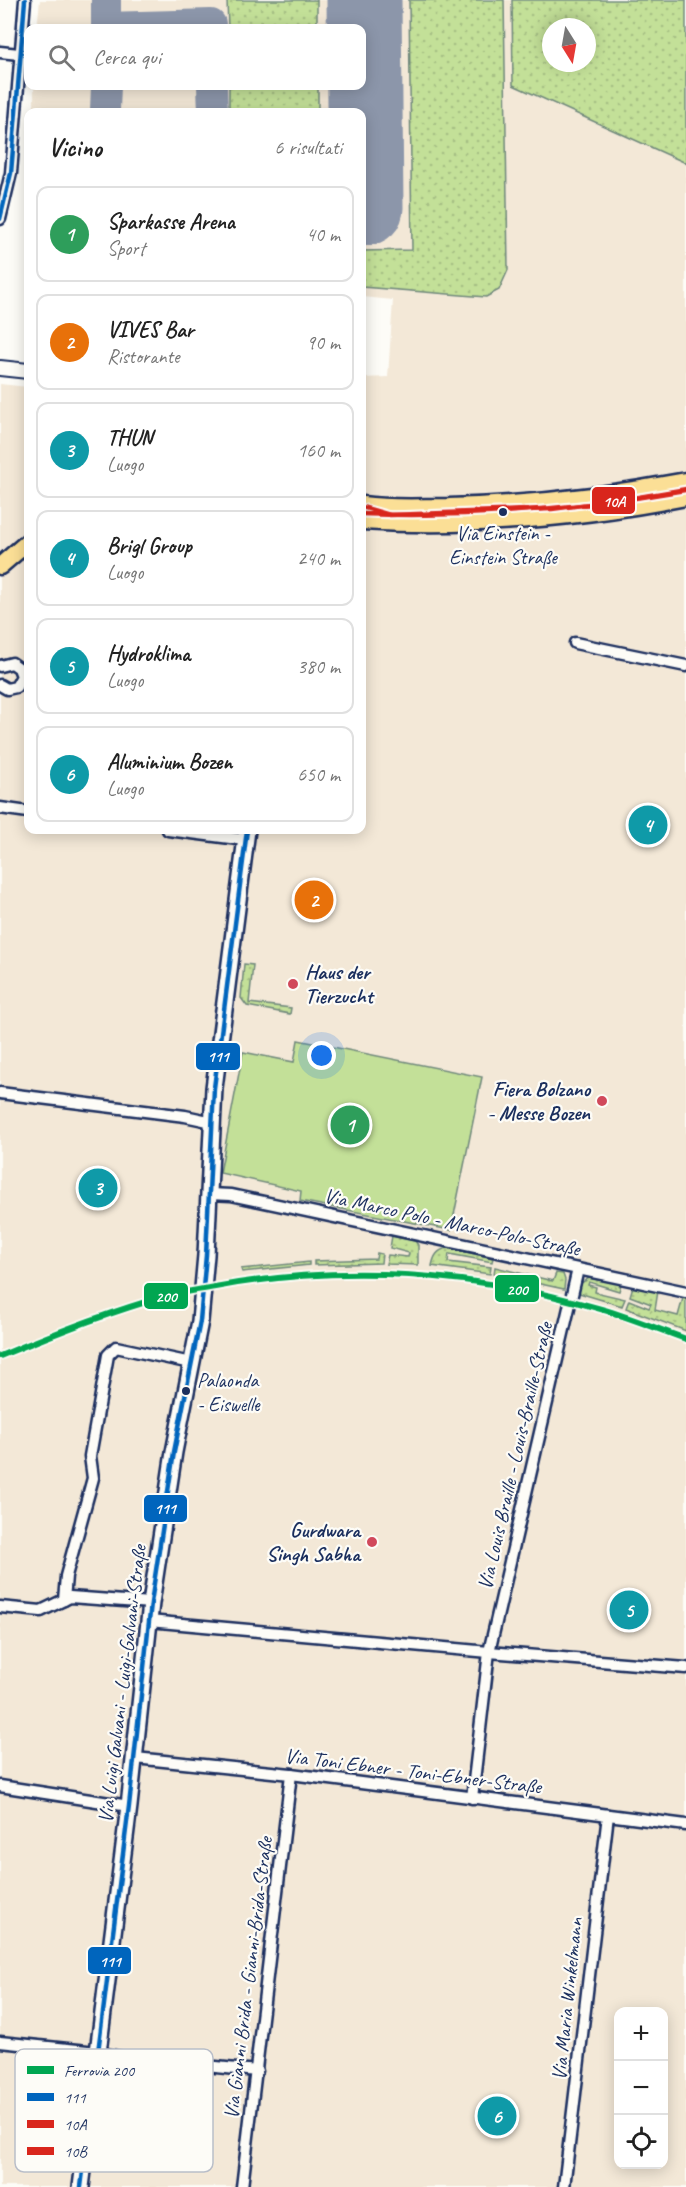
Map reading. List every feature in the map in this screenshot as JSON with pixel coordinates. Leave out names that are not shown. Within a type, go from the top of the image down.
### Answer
[{"type":"main road","points":[[366,505],[390,508],[552,502],[686,483]]},
{"type":"main road","points":[[366,522],[478,522],[619,510],[686,483]]},
{"type":"main road","points":[[366,500],[390,508]]},
{"type":"main road","points":[[0,566],[24,546]]},
{"type":"main road","name":"Via Luigi Galvani - Luigi-Galvani-Straße","points":[[98,2049],[135,1758],[151,1603],[174,1452],[200,1320],[217,1061],[247,835]]},
{"type":"main road","name":"Via Luigi Galvani - Luigi-Galvani-Straße","points":[[81,2187],[83,2172]]},
{"type":"street","points":[[0,219],[11,173],[25,0]]},
{"type":"street","points":[[0,52],[19,54]]},
{"type":"street","points":[[0,368],[24,371]]},
{"type":"street","points":[[575,643],[686,666]]},
{"type":"street","points":[[0,666],[12,663],[21,672],[19,684],[12,688],[1,688]]},
{"type":"street","points":[[0,808],[24,811]]},
{"type":"street","points":[[231,834],[247,835]]},
{"type":"street","points":[[0,1093],[185,1116],[213,1122]]},
{"type":"street","name":"Via Marco Polo - Marco-Polo-Straße","points":[[209,1194],[231,1195],[686,1292]]},
{"type":"street","name":"Via Louis Braille - Louis-Braille-Straße","points":[[471,1798],[489,1652],[578,1269]]},
{"type":"street","points":[[64,1600],[66,1576],[93,1478],[90,1456],[108,1355],[116,1347],[191,1363]]},
{"type":"street","points":[[0,1607],[40,1611],[70,1597],[151,1603]]},
{"type":"street","points":[[149,1621],[686,1668]]},
{"type":"street","name":"Via Toni Ebner - Toni-Ebner-Straße","points":[[135,1758],[291,1774],[686,1825]]},
{"type":"street","name":"Via Gianni Brida - Gianni-Brida-Straße","points":[[242,2187],[291,1774]]},
{"type":"street","points":[[0,1786],[129,1806]]},
{"type":"street","name":"Via Maria Winkelmann","points":[[564,2187],[608,1815]]},
{"type":"street","points":[[0,2042],[69,2049]]},
{"type":"street","points":[[213,2067],[257,2071]]},
{"type":"shaded area","points":[[40,0],[512,0],[513,85],[686,163],[686,2187],[0,2187],[0,384],[24,387],[24,834],[366,834],[366,378],[388,377],[393,300],[366,297],[366,108],[34,108],[34,90],[366,90],[366,24],[37,24]]},
{"type":"green space","points":[[227,0],[317,0],[317,24],[228,24]]},
{"type":"green space","points":[[409,0],[504,0],[508,270],[499,290],[486,297],[366,287],[366,251],[412,250]]},
{"type":"green space","points":[[512,0],[686,0],[686,163],[513,85]]},
{"type":"green space","points":[[229,90],[318,90],[318,108],[229,108]]},
{"type":"green space","points":[[244,964],[253,965],[249,1003],[291,1008],[290,1014],[247,1006],[241,998]]},
{"type":"green space","points":[[298,1040],[482,1077],[451,1230],[300,1201],[301,1191],[220,1173],[243,1052],[294,1062]]},
{"type":"green space","points":[[392,1236],[415,1241],[418,1245],[418,1265],[386,1264],[388,1255],[408,1257],[409,1253],[390,1248]]},
{"type":"green space","points":[[448,1248],[493,1258],[492,1262],[449,1254],[448,1262],[491,1267],[490,1274],[432,1266],[437,1254]]},
{"type":"green space","points":[[377,1253],[382,1254],[381,1263],[314,1265],[314,1261],[376,1259]]},
{"type":"green space","points":[[309,1262],[309,1265],[242,1272],[241,1269]]},
{"type":"green space","points":[[495,1267],[553,1281],[556,1273],[563,1274],[564,1289],[494,1274]]},
{"type":"green space","points":[[589,1278],[621,1284],[619,1291],[589,1282],[588,1285],[596,1287],[595,1292],[625,1299],[622,1306],[579,1293],[581,1283]]},
{"type":"green space","points":[[633,1286],[658,1291],[655,1310],[678,1316],[683,1298],[686,1298],[686,1331],[626,1308],[629,1300],[649,1308],[651,1304],[630,1296]]},
{"type":"taxiway","points":[[106,0],[106,24]]},
{"type":"taxiway","points":[[105,108],[106,90]]},
{"type":"taxiway","points":[[212,90],[213,108]]},
{"type":"runway","points":[[364,0],[364,24]]},
{"type":"runway","points":[[365,90],[365,108]]},
{"type":"rail line","name":"200","points":[[0,1356],[145,1302],[215,1287],[312,1275],[409,1275],[458,1279],[506,1287],[554,1296],[601,1309],[686,1339]]},
{"type":"transit line","name":"111","points":[[0,219],[11,173],[25,0]]},
{"type":"transit line","name":"10A","points":[[366,508],[390,515],[552,509],[686,489]]},
{"type":"transit line","name":"10B","points":[[366,514],[443,515],[524,511],[685,490]]},
{"type":"transit line","name":"111","points":[[98,2049],[129,1806],[151,1603],[174,1452],[200,1321],[206,1255],[214,1088],[246,834]]},
{"type":"transit line","name":"111","points":[[81,2187],[83,2172]]},
{"type":"place","name":"Via Einstein - Einstein Straße","points":[[503,512]]},
{"type":"place","name":"Brigl Group","points":[[648,825]]},
{"type":"place","name":"VIVES Bar","points":[[314,900]]},
{"type":"place","name":"Haus der Tierzucht","points":[[293,984]]},
{"type":"place","name":"Fiera Bolzano - Messe Bozen","points":[[602,1101]]},
{"type":"place","name":"Sparkasse Arena","points":[[350,1125]]},
{"type":"place","name":"THUN","points":[[98,1188]]},
{"type":"place","name":"Palaonda - Eiswelle","points":[[186,1391]]},
{"type":"place","name":"Gurdwara Singh Sabha","points":[[372,1542]]},
{"type":"place","name":"Hydroklima","points":[[629,1610]]},
{"type":"place","name":"Aluminium Bozen","points":[[497,2116]]}]
